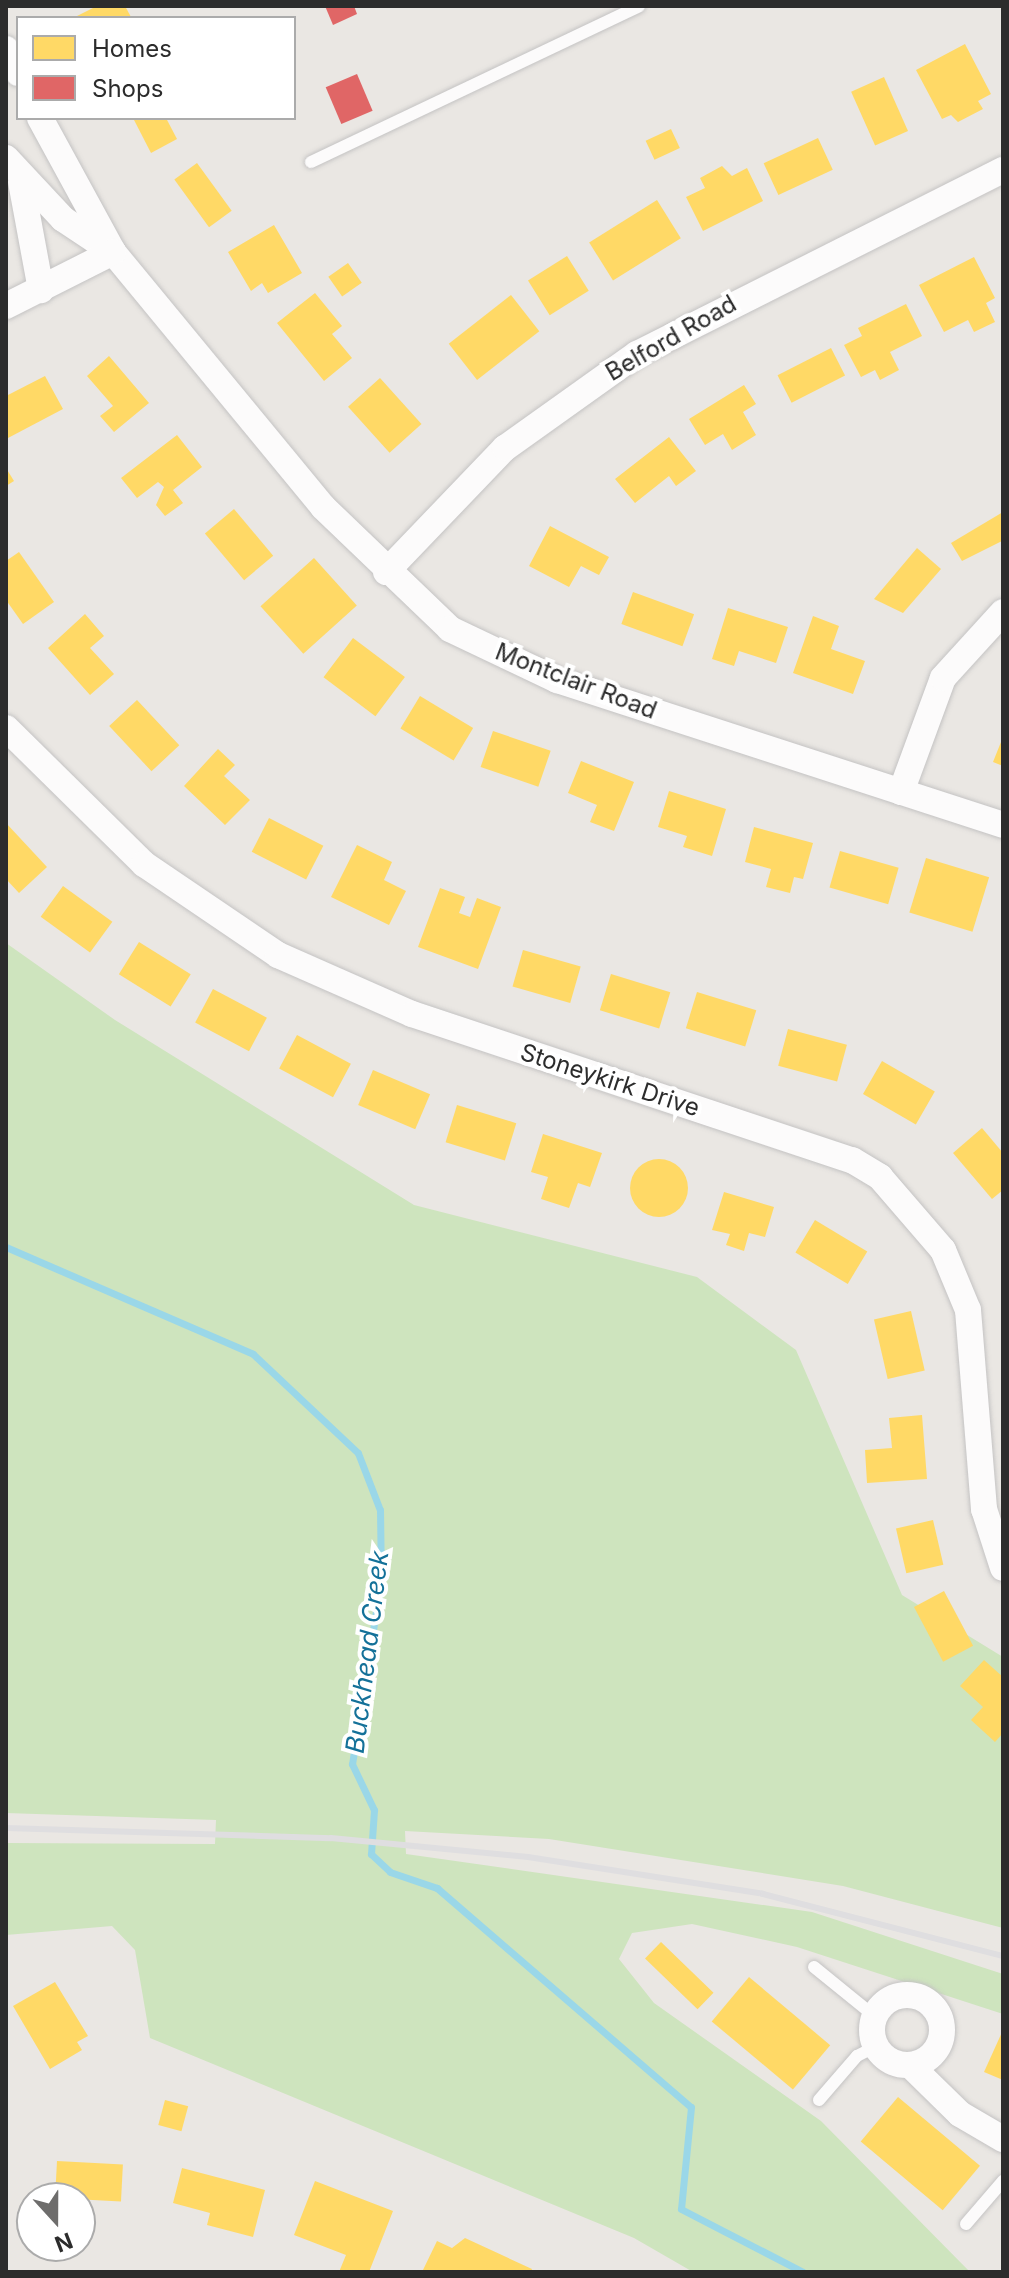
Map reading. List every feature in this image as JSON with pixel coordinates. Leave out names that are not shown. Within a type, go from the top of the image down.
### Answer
[{"type":"street","points":[[6,49],[16,69]]},
{"type":"street","name":"Montclair Road","points":[[41,120],[113,252]]},
{"type":"street","points":[[13,168],[41,290]]},
{"type":"street","name":"Montclair Road","points":[[13,168],[113,252],[386,572],[450,629],[557,680],[1003,825]]},
{"type":"street","name":"Belford Road","points":[[386,572],[505,448],[637,354],[1003,170]]},
{"type":"street","points":[[6,306],[113,252]]},
{"type":"street","points":[[901,792],[916,736],[943,678],[1003,612]]},
{"type":"street","name":"Stoneykirk Drive","points":[[6,728],[144,864],[278,955],[412,1014],[852,1160],[880,1177],[938,1241],[968,1310],[984,1509],[1003,1568]]},
{"type":"street","points":[[912,2067],[940,2041],[936,2009],[907,1995],[873,2015],[877,2046],[912,2067],[960,2114],[1003,2139]]},
{"type":"lane","points":[[311,162],[639,6]]},
{"type":"lane","points":[[814,1967],[873,2015]]},
{"type":"lane","points":[[819,2100],[857,2056],[877,2046]]},
{"type":"lane","points":[[966,2224],[1003,2181]]},
{"type":"green space","points":[[6,943],[115,1020],[414,1205],[697,1277],[796,1350],[902,1595],[1003,1657],[1003,1928],[843,1886],[549,1839],[405,1831],[406,1854],[812,1912],[1003,1974],[1003,2014],[797,1947],[692,1924],[632,1933],[619,1959],[654,2003],[821,2121],[970,2272],[693,2272],[634,2238],[150,2038],[135,1950],[112,1926],[6,1935],[6,1843],[215,1844],[216,1820],[6,1813]]},
{"type":"building: Homes","points":[[97,6],[125,6],[130,16],[77,16]]},
{"type":"building: Homes","points":[[965,44],[991,94],[978,101],[983,109],[958,122],[951,115],[942,119],[916,70]]},
{"type":"building: Homes","points":[[884,77],[908,131],[875,146],[851,92]]},
{"type":"building: Homes","points":[[134,120],[167,120],[177,139],[151,153]]},
{"type":"building: Homes","points":[[671,129],[680,148],[654,160],[646,141]]},
{"type":"building: Homes","points":[[818,138],[833,170],[778,195],[764,163]]},
{"type":"building: Homes","points":[[197,163],[232,211],[209,227],[174,179]]},
{"type":"building: Homes","points":[[722,166],[732,176],[747,168],[763,201],[703,231],[686,197],[705,188],[700,178]]},
{"type":"building: Homes","points":[[657,200],[681,238],[613,281],[589,242]]},
{"type":"building: Homes","points":[[274,225],[302,273],[268,293],[262,283],[251,291],[228,252]]},
{"type":"building: Homes","points":[[567,256],[589,291],[550,315],[528,280]]},
{"type":"building: Homes","points":[[974,257],[995,298],[986,303],[995,322],[974,332],[968,320],[944,332],[919,285]]},
{"type":"building: Homes","points":[[348,263],[362,283],[342,296],[328,277]]},
{"type":"building: Homes","points":[[315,293],[342,326],[332,334],[352,358],[324,381],[277,323]]},
{"type":"building: Homes","points":[[511,295],[539,331],[477,380],[449,344]]},
{"type":"building: Homes","points":[[906,304],[922,336],[890,352],[899,370],[880,380],[875,370],[861,377],[844,345],[862,336],[858,328]]},
{"type":"building: Homes","points":[[831,348],[845,376],[792,403],[778,375]]},
{"type":"building: Homes","points":[[109,356],[149,403],[114,432],[100,416],[113,406],[87,376]]},
{"type":"building: Homes","points":[[45,376],[63,409],[8,438],[6,396]]},
{"type":"building: Homes","points":[[380,378],[421,424],[390,453],[348,407]]},
{"type":"building: Homes","points":[[744,385],[756,404],[743,412],[756,435],[732,450],[723,434],[705,445],[689,419]]},
{"type":"building: Homes","points":[[177,435],[202,467],[173,490],[183,503],[165,516],[156,505],[164,487],[158,482],[137,498],[121,478]]},
{"type":"building: Homes","points":[[669,437],[696,471],[676,486],[669,476],[635,503],[615,479]]},
{"type":"building: Homes","points":[[6,468],[14,481],[6,486]]},
{"type":"building: Homes","points":[[234,509],[273,556],[244,580],[205,533]]},
{"type":"building: Homes","points":[[1003,512],[1002,541],[962,561],[951,543]]},
{"type":"building: Homes","points":[[550,526],[609,557],[599,575],[581,566],[569,587],[529,566]]},
{"type":"building: Homes","points":[[917,548],[941,569],[903,613],[874,599]]},
{"type":"building: Homes","points":[[19,552],[54,602],[23,624],[6,600],[6,561]]},
{"type":"building: Homes","points":[[314,558],[357,606],[303,654],[260,606]]},
{"type":"building: Homes","points":[[633,592],[694,614],[682,646],[621,624]]},
{"type":"building: Homes","points":[[728,608],[788,627],[776,663],[739,651],[734,666],[712,659]]},
{"type":"building: Homes","points":[[85,614],[104,636],[90,648],[114,674],[90,695],[48,648]]},
{"type":"building: Homes","points":[[813,616],[839,626],[831,649],[865,661],[853,694],[793,673]]},
{"type":"building: Homes","points":[[353,638],[405,677],[375,716],[324,677]]},
{"type":"building: Homes","points":[[420,696],[473,728],[454,761],[400,729]]},
{"type":"building: Homes","points":[[137,700],[179,745],[151,771],[109,726]]},
{"type":"building: Homes","points":[[493,731],[551,751],[538,787],[481,767]]},
{"type":"building: Homes","points":[[1003,737],[1003,766],[993,762]]},
{"type":"building: Homes","points":[[218,749],[235,765],[224,776],[250,800],[225,825],[184,786]]},
{"type":"building: Homes","points":[[581,761],[634,782],[614,831],[590,822],[597,805],[568,793]]},
{"type":"building: Homes","points":[[669,791],[726,809],[712,856],[683,847],[687,836],[658,827]]},
{"type":"building: Homes","points":[[269,818],[323,846],[306,880],[252,852]]},
{"type":"building: Homes","points":[[6,823],[47,867],[19,893],[6,879]]},
{"type":"building: Homes","points":[[754,827],[813,843],[803,879],[794,877],[790,893],[766,887],[771,869],[745,862]]},
{"type":"building: Homes","points":[[357,845],[392,862],[384,880],[406,891],[389,925],[331,897]]},
{"type":"building: Homes","points":[[840,851],[899,868],[888,904],[830,888]]},
{"type":"building: Homes","points":[[926,858],[989,877],[972,932],[909,913]]},
{"type":"building: Homes","points":[[63,886],[112,922],[90,953],[41,917]]},
{"type":"building: Homes","points":[[440,888],[465,897],[459,913],[470,917],[477,898],[501,907],[478,969],[418,947]]},
{"type":"building: Homes","points":[[139,942],[191,974],[171,1007],[119,974]]},
{"type":"building: Homes","points":[[523,950],[581,967],[570,1003],[513,987]]},
{"type":"building: Homes","points":[[611,974],[670,992],[659,1028],[600,1010]]},
{"type":"building: Homes","points":[[213,989],[267,1018],[249,1051],[195,1023]]},
{"type":"building: Homes","points":[[697,992],[756,1010],[745,1046],[686,1028]]},
{"type":"building: Homes","points":[[788,1029],[847,1045],[837,1081],[778,1066]]},
{"type":"building: Homes","points":[[297,1035],[351,1064],[333,1097],[279,1069]]},
{"type":"building: Homes","points":[[882,1061],[935,1092],[916,1124],[863,1094]]},
{"type":"building: Homes","points":[[373,1070],[430,1094],[415,1129],[358,1105]]},
{"type":"building: Homes","points":[[457,1105],[516,1123],[505,1160],[446,1142]]},
{"type":"building: Homes","points":[[982,1128],[1003,1153],[1003,1190],[992,1199],[953,1153]]},
{"type":"building: Homes","points":[[543,1134],[602,1153],[590,1187],[578,1183],[569,1208],[541,1199],[548,1177],[531,1172]]},
{"type":"building: Homes","points":[[659,1159],[679,1168],[688,1188],[679,1208],[659,1217],[639,1208],[630,1188],[639,1168]]},
{"type":"building: Homes","points":[[724,1192],[774,1207],[765,1237],[749,1233],[744,1251],[726,1245],[730,1234],[712,1230]]},
{"type":"building: Homes","points":[[815,1220],[867,1251],[848,1284],[795,1253]]},
{"type":"building: Homes","points":[[911,1311],[925,1370],[888,1379],[874,1320]]},
{"type":"building: Homes","points":[[922,1415],[927,1479],[867,1483],[865,1450],[892,1448],[889,1418]]},
{"type":"building: Homes","points":[[933,1520],[943,1565],[906,1573],[896,1529]]},
{"type":"building: Homes","points":[[944,1591],[973,1646],[943,1662],[914,1607]]},
{"type":"building: Homes","points":[[984,1660],[1003,1677],[1003,1733],[995,1742],[971,1720],[983,1707],[960,1686]]},
{"type":"building: Homes","points":[[661,1942],[714,1993],[698,2009],[645,1959]]},
{"type":"building: Homes","points":[[749,1977],[830,2045],[793,2090],[712,2021]]},
{"type":"building: Homes","points":[[55,1982],[88,2036],[77,2042],[82,2050],[50,2069],[13,2006]]},
{"type":"building: Homes","points":[[1003,2030],[1003,2080],[984,2072]]},
{"type":"building: Homes","points":[[898,2097],[980,2166],[943,2210],[861,2141]]},
{"type":"building: Homes","points":[[165,2100],[188,2106],[181,2131],[158,2125]]},
{"type":"building: Homes","points":[[57,2161],[123,2164],[121,2201],[96,2200],[96,2182],[56,2182]]},
{"type":"building: Homes","points":[[182,2168],[265,2190],[253,2237],[207,2225],[210,2213],[173,2203]]},
{"type":"building: Homes","points":[[315,2181],[393,2211],[369,2272],[339,2272],[346,2255],[294,2235]]},
{"type":"building: Homes","points":[[465,2238],[532,2269],[531,2272],[422,2272],[437,2241],[452,2248]]},
{"type":"building: Shops","points":[[325,6],[354,6],[357,14],[333,25]]},
{"type":"building: Shops","points":[[357,74],[373,111],[341,124],[326,87]]},
{"type":"waterway","name":"Buckhead Creek","points":[[6,1247],[253,1354],[358,1453],[380,1510],[381,1579],[352,1764],[374,1810],[371,1854],[390,1872],[437,1888],[691,2107],[681,2209],[803,2272]]},
{"type":"railway","points":[[6,1828],[331,1838],[528,1857],[763,1894],[1003,1956]]}]
